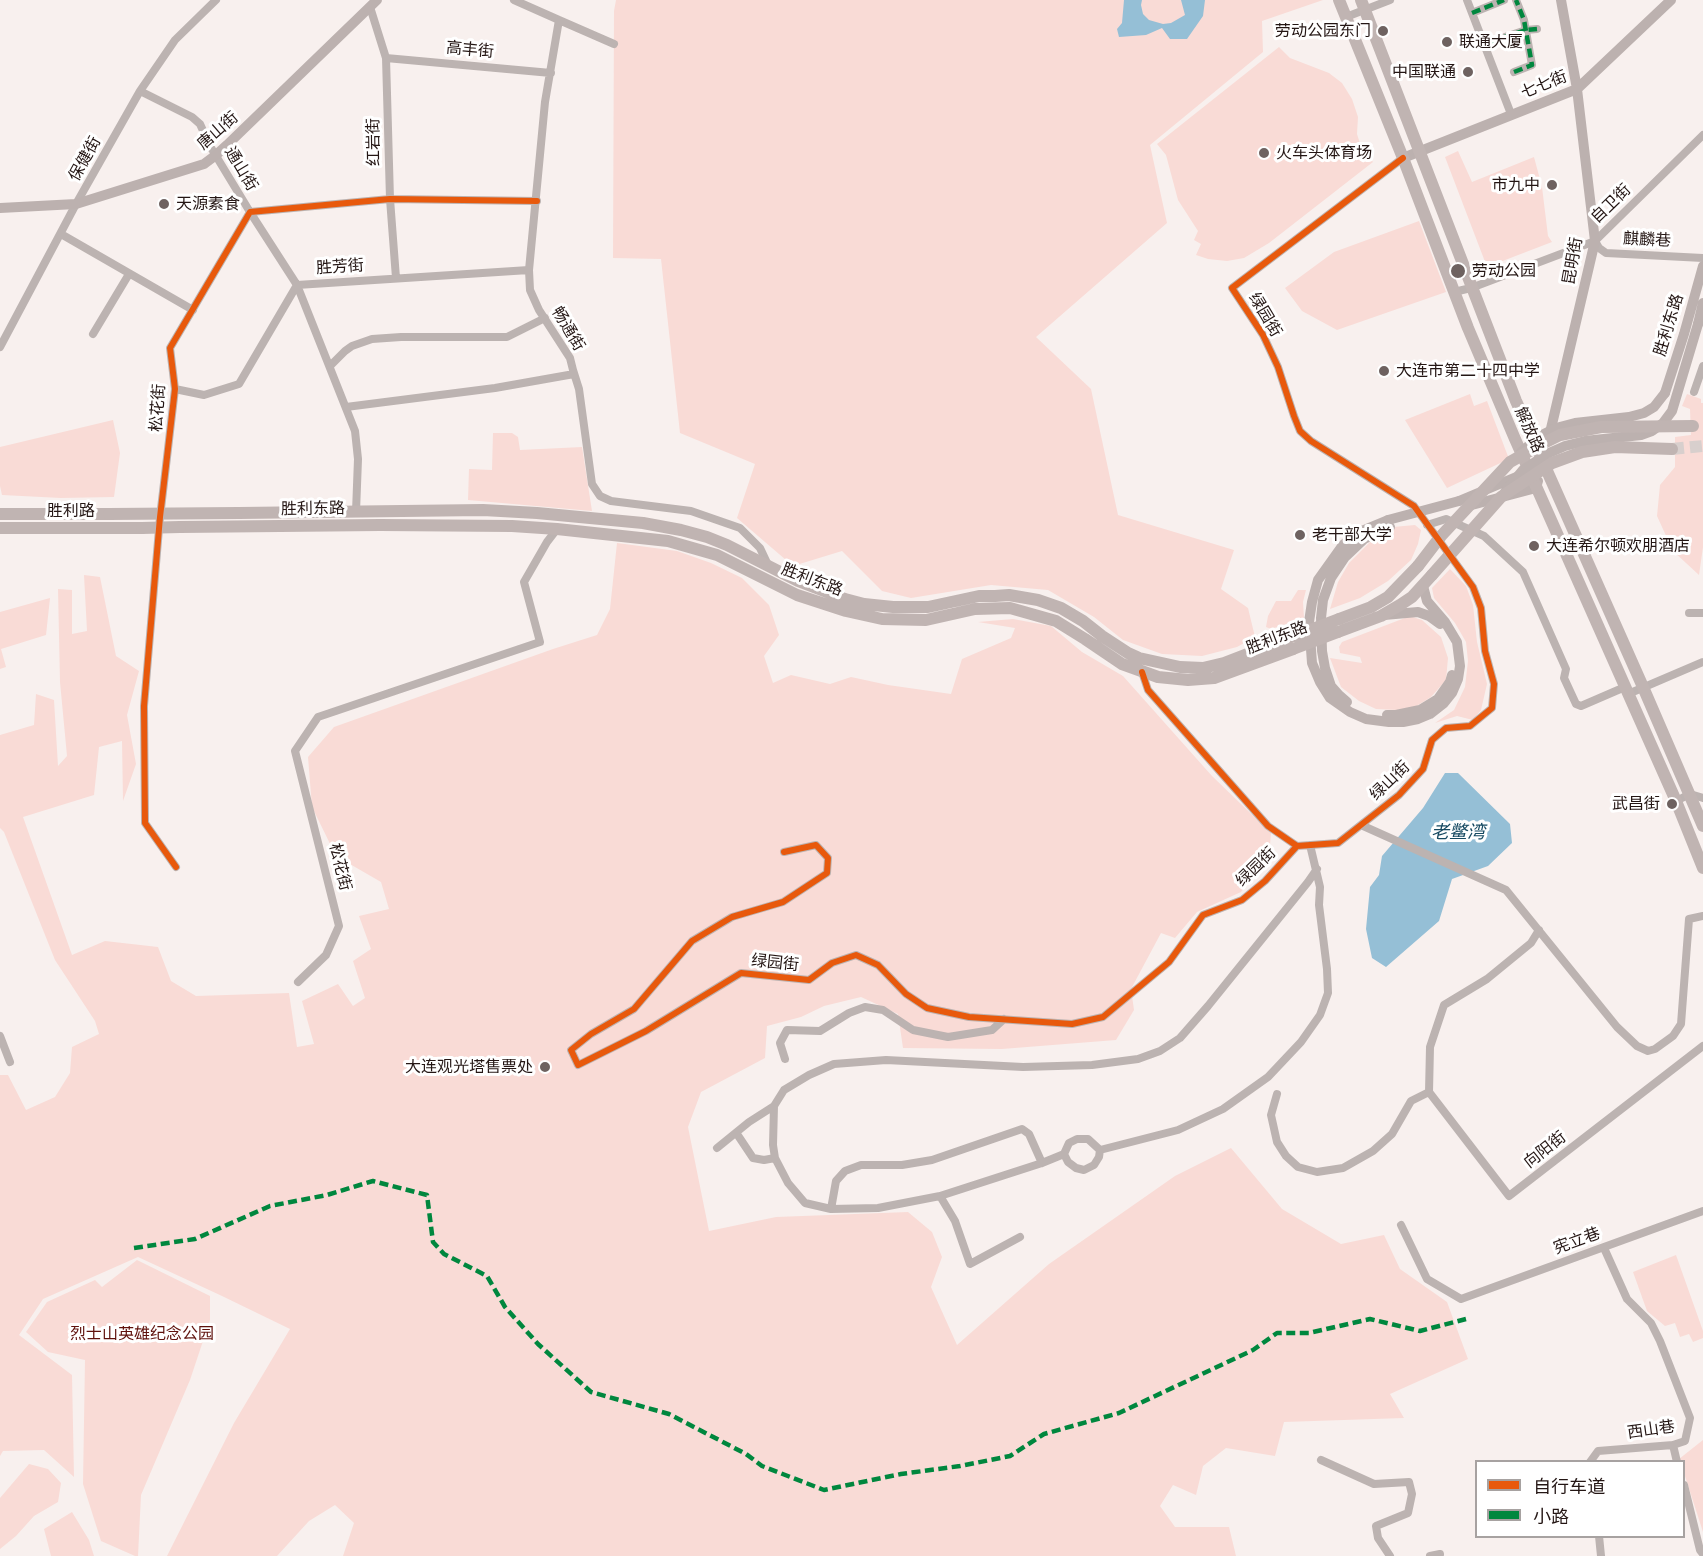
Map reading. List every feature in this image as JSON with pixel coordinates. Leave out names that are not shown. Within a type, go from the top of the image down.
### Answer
[{"type":"main road","name":"解放路","points":[[1339,0],[1468,328],[1536,488],[1676,801],[1703,868]]},
{"type":"main road","name":"昆明街","points":[[1536,488],[1595,241],[1577,89],[1561,0]]},
{"type":"main road","name":"七七街","points":[[1403,158],[1577,89],[1671,0]]},
{"type":"main road","name":"唐山街","points":[[0,208],[76,204],[204,164],[373,4]]},
{"type":"main road","name":"解放路","points":[[1363,5],[1516,401],[1703,826]]},
{"type":"main road","name":"胜利东路","points":[[142,528],[512,526],[668,541],[717,555],[797,595],[846,611],[882,619],[926,620],[975,609],[1010,608],[1056,621],[1122,664],[1142,672],[1158,677],[1188,680],[1214,678],[1294,643],[1388,597],[1510,462],[1540,436],[1556,428],[1575,423],[1629,417],[1644,413],[1654,406],[1665,393],[1703,266]]},
{"type":"main road","points":[[1501,497],[1522,470],[1549,453],[1584,441],[1641,435],[1663,423],[1672,411],[1703,303]]},
{"type":"main road","name":"胜利东路","points":[[1510,462],[1551,439],[1578,430],[1601,427],[1693,426]]},
{"type":"main road","name":"胜利东路","points":[[1294,643],[1338,632],[1381,616],[1412,597],[1501,497],[1552,463],[1582,452],[1615,447],[1672,449]]},
{"type":"main road","points":[[1459,505],[1529,471]]},
{"type":"main road","points":[[1423,586],[1427,601],[1445,622],[1457,642],[1460,666],[1452,693],[1430,714],[1403,722],[1366,719],[1350,712],[1330,698],[1320,682],[1312,663],[1309,622],[1318,579],[1343,545],[1359,532],[1459,505],[1536,488]]},
{"type":"main road","name":"胜利路","points":[[1,522],[109,514],[509,511],[643,523],[681,530],[727,544],[798,581],[864,604],[928,607],[979,596],[1009,596],[1038,600],[1068,612],[1128,653],[1139,658],[1180,667],[1203,668],[1294,643]]},
{"type":"main road","name":"胜利路","points":[[1,522],[142,528]]},
{"type":"main road","points":[[1381,616],[1418,612],[1429,616],[1439,622],[1452,643],[1455,667],[1450,682],[1438,699],[1420,710],[1396,715],[1374,714],[1356,708],[1338,695],[1331,686],[1322,651],[1323,600],[1331,578],[1345,557],[1364,539],[1389,524]]},
{"type":"street","name":"保健街","points":[[0,348],[76,204],[140,90],[175,40],[216,0]]},
{"type":"street","points":[[514,0],[614,44]]},
{"type":"street","points":[[1346,18],[1363,5],[1390,0]]},
{"type":"street","points":[[1467,0],[1511,114]]},
{"type":"street","points":[[1472,13],[1504,0]]},
{"type":"street","points":[[1514,72],[1532,65],[1526,30],[1516,0]]},
{"type":"street","name":"红岩街","points":[[373,4],[386,58],[390,199],[396,278]]},
{"type":"street","name":"畅通街","points":[[559,20],[545,102],[530,290],[570,358],[579,389],[592,484],[600,496],[610,501],[691,511],[740,528],[760,548],[768,565]]},
{"type":"street","points":[[1490,42],[1536,29]]},
{"type":"street","name":"高丰街","points":[[386,58],[551,73]]},
{"type":"street","name":"通山街","points":[[140,90],[192,117],[200,124],[250,212],[297,285],[355,431],[358,446],[356,512]]},
{"type":"street","name":"自卫街","points":[[1454,292],[1471,288],[1595,241],[1703,135]]},
{"type":"street","name":"绿园街","points":[[1403,158],[1232,288],[1263,335],[1278,367],[1300,431],[1311,441],[1414,506]]},
{"type":"street","points":[[250,212],[390,199],[537,201]]},
{"type":"street","name":"松花街","points":[[176,867],[145,823],[144,706],[160,517],[175,388],[170,348],[250,212]]},
{"type":"street","points":[[61,234],[192,310]]},
{"type":"street","name":"麒麟巷","points":[[1595,241],[1606,253],[1703,258]]},
{"type":"street","name":"胜芳街","points":[[175,388],[204,395],[239,384],[297,285],[530,270]]},
{"type":"street","points":[[93,334],[129,274]]},
{"type":"street","points":[[330,366],[352,346],[372,339],[507,337],[545,318]]},
{"type":"street","points":[[1694,392],[1703,366]]},
{"type":"street","points":[[346,407],[495,388],[574,374]]},
{"type":"street","name":"绿山街","points":[[1297,846],[1338,843],[1399,795],[1423,769],[1432,740],[1446,728],[1470,726],[1492,708],[1494,684],[1485,651],[1481,608],[1473,587],[1414,506]]},
{"type":"street","points":[[1427,525],[1446,519],[1484,536],[1523,572],[1566,669],[1564,678],[1576,704],[1581,706],[1643,687],[1703,662]]},
{"type":"street","name":"松花街","points":[[298,982],[326,955],[339,926],[294,752],[318,717],[540,642],[524,582],[557,529]]},
{"type":"street","points":[[1689,613],[1703,613]]},
{"type":"street","points":[[1142,672],[1148,690],[1268,826],[1297,846]]},
{"type":"street","points":[[1676,801],[1690,794],[1703,798]]},
{"type":"street","points":[[1361,825],[1506,890],[1617,1027],[1636,1046],[1648,1051],[1673,1036],[1681,1024],[1689,919],[1703,916]]},
{"type":"street","name":"绿园街","points":[[784,852],[816,845],[828,858],[827,873],[783,902],[732,917],[692,941],[634,1009],[591,1034],[571,1050],[578,1065],[646,1031],[741,973],[809,980],[832,963],[856,955],[878,965],[906,994],[927,1008],[969,1017],[1072,1024],[1103,1017],[1169,962],[1203,915],[1242,900],[1265,881],[1297,846]]},
{"type":"street","points":[[1100,1150],[1178,1130],[1223,1109],[1268,1077],[1302,1042],[1320,1015],[1328,993],[1319,905],[1320,888],[1310,845]]},
{"type":"street","points":[[717,1148],[749,1122],[774,1106],[784,1090],[834,1064],[886,1060],[1023,1067],[1092,1065],[1138,1059],[1160,1051],[1180,1038],[1208,1006],[1317,869]]},
{"type":"street","points":[[1277,1094],[1271,1115],[1277,1142],[1286,1156],[1298,1167],[1317,1172],[1343,1168],[1373,1151],[1392,1134],[1411,1101],[1429,1092],[1430,1047],[1444,1005],[1487,979],[1531,943],[1539,930]]},
{"type":"street","points":[[785,1059],[780,1043],[788,1030],[820,1030],[849,1013],[865,1007],[883,1010],[913,1030],[948,1037],[992,1030],[1004,1019]]},
{"type":"street","points":[[0,1036],[9,1062]]},
{"type":"street","name":"向阳街","points":[[1429,1092],[1509,1196],[1703,1046]]},
{"type":"street","points":[[774,1106],[775,1158],[788,1183],[805,1203],[831,1209],[878,1208],[940,1196],[1064,1154],[1069,1143],[1077,1138],[1088,1139],[1100,1150],[1100,1157],[1094,1165],[1084,1170],[1068,1162],[1064,1154]]},
{"type":"street","points":[[831,1209],[836,1181],[845,1171],[861,1165],[902,1165],[932,1160],[1022,1129],[1029,1134],[1042,1163]]},
{"type":"street","points":[[736,1134],[753,1158],[764,1160],[775,1158]]},
{"type":"street","points":[[940,1196],[955,1221],[970,1264],[1020,1238]]},
{"type":"street","name":"宪立巷","points":[[1401,1225],[1427,1279],[1461,1299],[1703,1211]]},
{"type":"street","name":"西山巷","points":[[1591,1460],[1598,1451],[1673,1445],[1685,1441],[1690,1418],[1651,1323],[1627,1299],[1604,1248]]},
{"type":"street","points":[[1673,1445],[1677,1460]]},
{"type":"street","points":[[1321,1460],[1374,1484],[1409,1482],[1412,1494],[1408,1513],[1376,1526],[1378,1538],[1390,1556]]},
{"type":"street","points":[[1685,1493],[1703,1554]]},
{"type":"street","points":[[1599,1538],[1601,1556]]},
{"type":"street","points":[[1430,1556],[1440,1554]]},
{"type":"green space","points":[[616,0],[1323,0],[1262,21],[1263,52],[1150,145],[1167,223],[1036,337],[1091,389],[1118,515],[1234,550],[1221,589],[1248,608],[1255,637],[1237,647],[1202,656],[1162,654],[1123,640],[1094,617],[1048,590],[991,585],[911,598],[882,591],[842,551],[793,566],[737,518],[755,464],[680,433],[661,259],[613,258],[614,11]]},
{"type":"green space","name":"火车头体育场","points":[[1279,47],[1290,58],[1329,73],[1342,83],[1352,99],[1358,117],[1357,134],[1362,150],[1373,162],[1269,243],[1244,258],[1227,261],[1196,255],[1201,244],[1194,240],[1198,231],[1178,200],[1166,155],[1157,144]]},
{"type":"green space","points":[[1458,151],[1472,182],[1534,157],[1542,187],[1548,236],[1552,242],[1487,267],[1445,157]]},
{"type":"green space","points":[[1419,221],[1446,292],[1337,330],[1302,311],[1285,288],[1334,252]]},
{"type":"green space","points":[[1470,394],[1474,406],[1487,401],[1509,459],[1447,488],[1405,420]]},
{"type":"green space","points":[[1687,394],[1701,399],[1703,403],[1703,547],[1699,575],[1673,551],[1657,516],[1660,485],[1675,467],[1675,437],[1691,435],[1690,409],[1682,406]]},
{"type":"green space","points":[[113,420],[120,453],[114,497],[61,498],[2,495],[0,447]]},
{"type":"green space","points":[[493,433],[512,433],[518,437],[520,450],[582,447],[592,511],[468,500],[469,469],[492,470]]},
{"type":"green space","points":[[1415,525],[1421,530],[1411,560],[1388,581],[1360,598],[1330,609],[1338,582],[1349,563],[1371,541],[1393,527]]},
{"type":"green space","points":[[617,543],[677,551],[711,563],[742,578],[769,605],[779,635],[764,656],[773,683],[791,675],[830,684],[851,677],[951,694],[962,659],[1011,638],[1015,628],[978,622],[1013,619],[1051,626],[1082,652],[1123,676],[1212,776],[1271,833],[1269,857],[1241,892],[1197,912],[1175,938],[1161,933],[1131,989],[1134,1010],[1116,1040],[1002,1049],[903,1048],[898,1014],[861,997],[824,1006],[801,1017],[767,1026],[765,1058],[701,1092],[688,1127],[709,1231],[776,1217],[908,1212],[932,1232],[942,1257],[931,1287],[957,1345],[1049,1264],[1175,1176],[1231,1148],[1282,1209],[1341,1244],[1384,1235],[1400,1269],[1447,1302],[1468,1359],[1390,1394],[1404,1418],[1284,1422],[1275,1456],[1226,1448],[1203,1466],[1196,1495],[1173,1485],[1160,1506],[1175,1527],[1229,1527],[1236,1556],[343,1556],[354,1523],[335,1505],[309,1521],[277,1556],[167,1556],[234,1423],[290,1329],[138,1257],[43,1299],[19,1335],[72,1375],[74,1477],[44,1450],[3,1451],[0,1456],[0,1075],[8,1075],[26,1110],[55,1097],[70,1073],[72,1047],[99,1034],[95,1021],[55,960],[4,832],[0,828],[0,735],[34,725],[36,694],[54,700],[58,766],[67,756],[60,682],[58,589],[72,590],[72,634],[87,631],[84,575],[100,577],[116,656],[139,671],[127,715],[136,764],[123,801],[122,741],[99,747],[94,795],[23,817],[72,955],[105,941],[158,947],[171,981],[196,996],[289,993],[297,1047],[314,1044],[302,1001],[338,984],[353,1006],[365,998],[353,961],[371,949],[359,916],[389,909],[381,882],[336,856],[312,807],[308,757],[334,727],[597,635],[610,609]]},
{"type":"green space","points":[[1450,569],[1466,586],[1473,605],[1477,642],[1487,684],[1481,710],[1473,720],[1457,716],[1435,723],[1454,710],[1465,687],[1468,661],[1466,642],[1455,623],[1434,598],[1432,588]]},
{"type":"green space","points":[[1298,590],[1306,590],[1303,602],[1304,618],[1271,629],[1266,627],[1268,616],[1276,601],[1291,601]]},
{"type":"green space","points":[[50,598],[46,635],[1,649],[6,667],[0,669],[0,612]]},
{"type":"green space","points":[[1410,616],[1422,620],[1441,637],[1448,658],[1446,680],[1431,697],[1415,707],[1398,710],[1376,709],[1359,701],[1341,687],[1330,658],[1362,663],[1360,657],[1340,653],[1339,647],[1342,642]]},
{"type":"green space","points":[[1676,1255],[1703,1331],[1703,1338],[1693,1342],[1689,1334],[1680,1337],[1675,1323],[1665,1326],[1647,1311],[1633,1272]]},
{"type":"green space","name":"烈士山英雄纪念公园","points":[[137,1260],[210,1296],[210,1320],[190,1380],[141,1495],[138,1556],[135,1556],[101,1541],[83,1484],[85,1360],[48,1352],[26,1332],[47,1302],[95,1280],[102,1287]]},
{"type":"green space","points":[[1703,1440],[1703,1532],[1685,1476],[1685,1460],[1679,1459]]},
{"type":"green space","points":[[29,1464],[48,1469],[61,1483],[58,1502],[34,1516],[16,1536],[0,1549],[0,1498]]},
{"type":"green space","points":[[72,1512],[89,1540],[94,1556],[51,1556],[44,1529]]},
{"type":"water","points":[[1124,0],[1142,0],[1143,14],[1149,20],[1163,24],[1171,23],[1185,15],[1181,0],[1205,0],[1203,16],[1187,39],[1170,39],[1162,28],[1146,35],[1119,37],[1117,29],[1122,23]]},
{"type":"water","name":"老鳖湾","points":[[1445,773],[1458,773],[1510,824],[1512,843],[1488,866],[1452,879],[1439,921],[1386,967],[1372,958],[1366,929],[1370,887],[1379,875],[1382,856],[1423,808]]},
{"type":"tunnel","points":[[1672,449],[1703,446]]},
{"type":"marked path","points":[[1472,13],[1504,0]]},
{"type":"marked path","points":[[1514,72],[1532,65],[1524,20],[1516,0]]},
{"type":"marked path","points":[[1490,42],[1526,30],[1537,29]]},
{"type":"marked path","points":[[134,1248],[195,1239],[270,1206],[327,1195],[373,1181],[427,1195],[433,1242],[444,1254],[487,1276],[505,1307],[538,1344],[591,1392],[669,1414],[746,1454],[762,1466],[824,1490],[901,1474],[1010,1456],[1044,1434],[1119,1413],[1253,1350],[1277,1333],[1309,1333],[1370,1319],[1420,1331],[1466,1319]]},
{"type":"cycle path","points":[[1142,672],[1148,690],[1268,826],[1297,846],[1338,843],[1399,795],[1423,769],[1432,740],[1446,728],[1470,726],[1492,708],[1494,684],[1485,651],[1481,608],[1473,587],[1414,506],[1311,441],[1300,431],[1278,367],[1263,335],[1232,288],[1403,158]]},
{"type":"cycle path","points":[[176,867],[145,823],[144,706],[160,517],[175,389],[170,348],[250,212],[390,199],[537,201]]},
{"type":"cycle path","points":[[784,852],[816,845],[828,858],[827,873],[783,902],[732,917],[692,941],[634,1009],[591,1034],[571,1050],[578,1065],[646,1031],[741,973],[809,980],[832,963],[856,955],[878,965],[906,994],[927,1008],[969,1017],[1072,1024],[1103,1017],[1169,962],[1203,915],[1242,900],[1265,881],[1297,846]]},
{"type":"place","name":"劳动公园东门","points":[[1383,31]]},
{"type":"place","name":"联通大厦","points":[[1447,42]]},
{"type":"place","name":"中国联通","points":[[1468,72]]},
{"type":"place","name":"火车头体育场","points":[[1264,153]]},
{"type":"place","name":"市九中","points":[[1552,185]]},
{"type":"place","name":"天源素食","points":[[164,204]]},
{"type":"place","name":"劳动公园","points":[[1458,271]]},
{"type":"place","name":"大连市第二十四中学","points":[[1384,371]]},
{"type":"place","name":"老干部大学","points":[[1300,535]]},
{"type":"place","name":"大连希尔顿欢朋酒店","points":[[1534,546]]},
{"type":"place","name":"武昌街","points":[[1672,804]]},
{"type":"place","name":"大连观光塔售票处","points":[[545,1067]]}]
